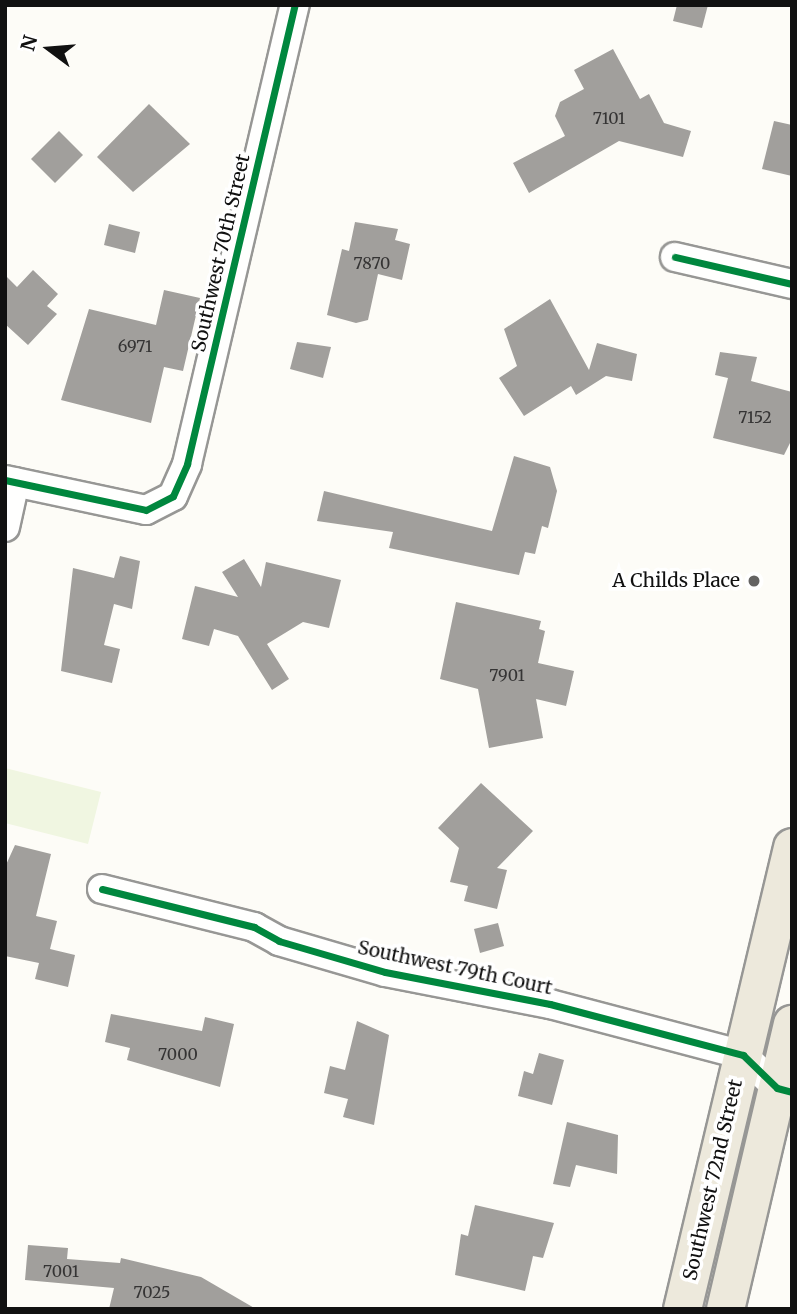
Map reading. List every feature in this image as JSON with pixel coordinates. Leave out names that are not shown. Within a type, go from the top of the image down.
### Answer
[{"type":"main road","name":"Southwest 72nd Street","points":[[682,1309],[792,847]]},
{"type":"main road","name":"Southwest 72nd Street","points":[[724,1309],[784,1090],[792,1024]]},
{"type":"street","name":"Southwest 70th Street","points":[[10,481],[146,510],[166,503],[187,464],[295,5]]},
{"type":"street","points":[[675,257],[792,284]]},
{"type":"street","points":[[5,527],[10,481]]},
{"type":"street","name":"Southwest 79th Court","points":[[102,889],[254,927],[279,941],[385,972],[550,1004],[743,1055],[784,1090]]},
{"type":"green space","points":[[5,768],[101,792],[88,844],[5,823]]},
{"type":"building","points":[[677,5],[708,5],[702,28],[673,21]]},
{"type":"building","points":[[613,49],[640,99],[649,94],[664,123],[691,131],[683,157],[619,141],[529,193],[513,163],[565,136],[555,116],[560,102],[584,89],[574,70]]},
{"type":"building","points":[[149,104],[190,144],[133,192],[97,157]]},
{"type":"building","points":[[774,121],[792,125],[792,176],[762,169]]},
{"type":"building","points":[[59,131],[83,155],[55,183],[31,159]]},
{"type":"building","points":[[355,222],[398,229],[395,240],[410,244],[402,280],[378,274],[368,320],[356,323],[327,315],[342,249],[349,251]]},
{"type":"building","points":[[109,224],[140,232],[135,253],[104,245]]},
{"type":"building","points":[[33,270],[58,294],[47,306],[57,314],[28,345],[5,324],[5,275],[17,287]]},
{"type":"building","points":[[164,290],[200,298],[183,371],[164,367],[151,423],[61,400],[89,309],[156,325]]},
{"type":"building","points":[[550,299],[589,370],[597,343],[637,354],[632,381],[606,376],[576,395],[571,386],[524,416],[499,378],[517,366],[504,329]]},
{"type":"building","points":[[297,342],[331,347],[323,378],[290,369]]},
{"type":"building","points":[[720,352],[757,357],[751,381],[792,392],[792,439],[784,455],[713,438],[728,378],[715,375]]},
{"type":"building","points":[[514,456],[550,467],[557,491],[548,528],[542,526],[535,554],[525,552],[519,575],[389,548],[393,532],[317,521],[324,491],[492,531]]},
{"type":"building","points":[[120,556],[140,561],[132,609],[114,604],[104,645],[120,649],[112,683],[61,671],[73,568],[114,578]]},
{"type":"building","points":[[244,559],[261,587],[266,562],[341,580],[329,628],[303,622],[267,644],[289,679],[272,690],[238,636],[214,629],[209,646],[182,639],[195,586],[238,597],[222,572]]},
{"type":"building","points":[[456,602],[541,621],[539,629],[545,631],[538,663],[574,671],[566,706],[536,699],[543,738],[489,748],[478,689],[440,679]]},
{"type":"building","points":[[481,783],[533,831],[497,868],[507,870],[497,909],[464,901],[468,886],[450,882],[459,848],[438,828]]},
{"type":"building","points":[[15,845],[51,854],[36,916],[57,921],[50,949],[75,955],[68,987],[35,979],[39,963],[5,956],[5,867]]},
{"type":"building","points":[[498,923],[504,946],[480,953],[474,929]]},
{"type":"building","points":[[111,1014],[202,1031],[205,1017],[234,1024],[220,1087],[127,1060],[130,1048],[105,1042]]},
{"type":"building","points":[[357,1021],[389,1035],[374,1125],[343,1117],[348,1099],[324,1093],[330,1066],[345,1070]]},
{"type":"building","points":[[539,1053],[564,1060],[552,1105],[518,1096],[524,1071],[533,1074]]},
{"type":"building","points":[[567,1122],[618,1135],[617,1174],[576,1165],[570,1187],[553,1184]]},
{"type":"building","points":[[475,1205],[554,1223],[543,1258],[533,1256],[525,1291],[455,1275],[461,1234],[468,1236]]},
{"type":"building","points":[[28,1245],[68,1248],[67,1259],[120,1263],[121,1258],[201,1277],[256,1309],[109,1309],[114,1288],[25,1280]]},
{"type":"cycle path","points":[[5,480],[146,510],[173,496],[187,464],[295,5]]},
{"type":"cycle path","points":[[675,257],[792,284]]},
{"type":"cycle path","points":[[102,889],[254,927],[279,941],[385,972],[550,1004],[743,1055],[777,1088],[792,1092]]},
{"type":"place","name":"A Childs Place","points":[[754,581]]}]
